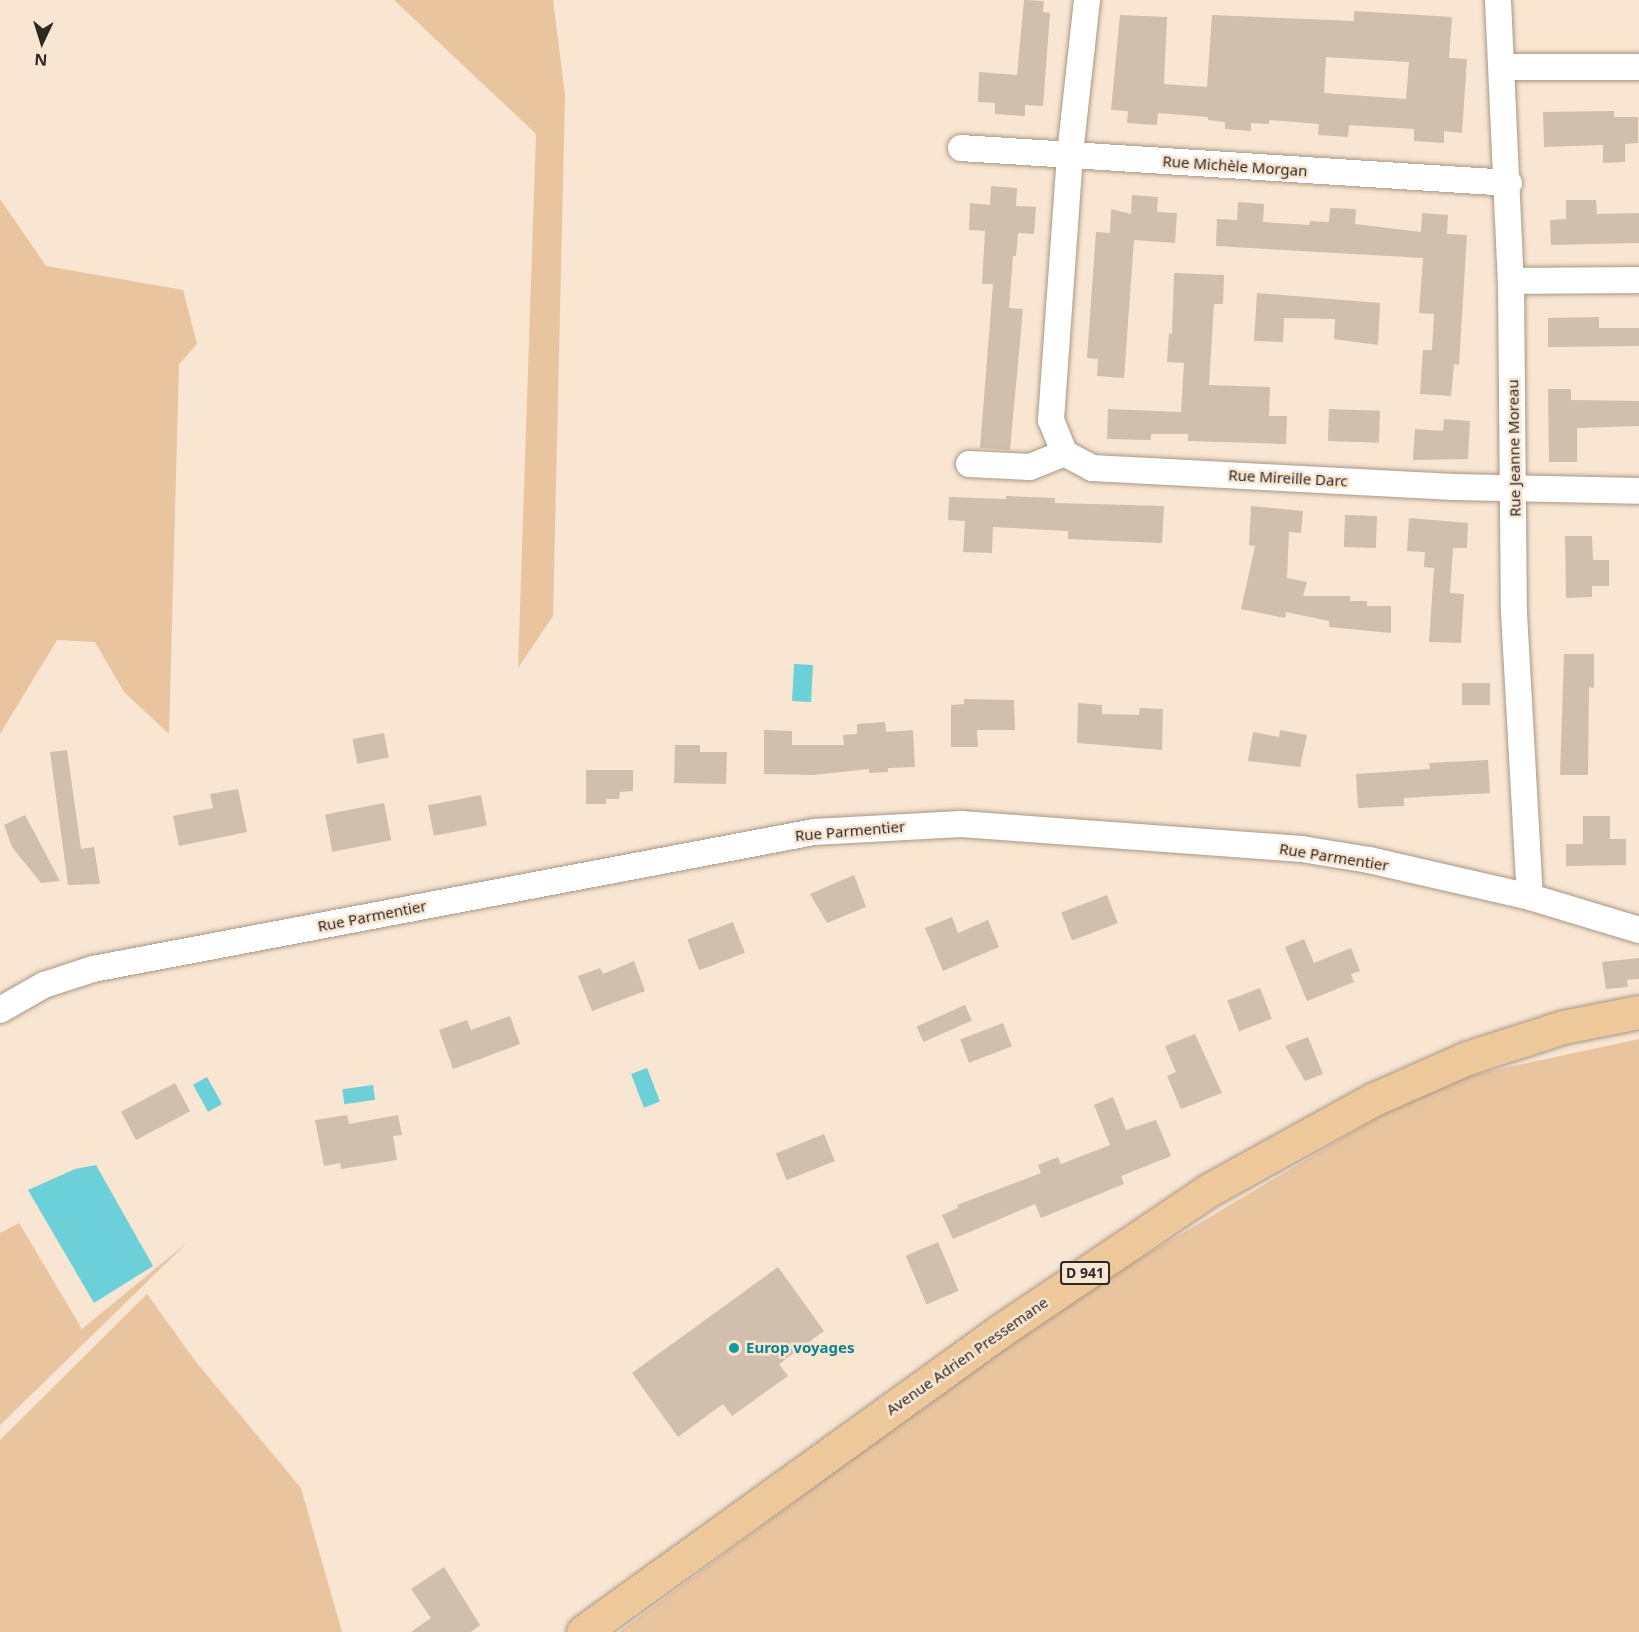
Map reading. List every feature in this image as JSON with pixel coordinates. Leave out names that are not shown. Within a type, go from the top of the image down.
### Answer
[{"type":"main road","name":"Avenue Adrien Pressemane","points":[[583,1632],[990,1338],[1209,1190],[1374,1099],[1467,1058],[1563,1028],[1639,1012]]},
{"type":"street","points":[[969,464],[1030,467],[1064,453],[1051,420],[1070,155],[1087,0]]},
{"type":"street","name":"Rue Jeanne Moreau","points":[[1498,0],[1509,183],[1515,489],[1514,614],[1530,897]]},
{"type":"street","points":[[1503,67],[1639,67]]},
{"type":"street","name":"Rue Michèle Morgan","points":[[961,147],[1509,183]]},
{"type":"street","points":[[1511,281],[1639,280]]},
{"type":"street","name":"Rue Mireille Darc","points":[[1064,453],[1092,468],[1515,489],[1639,491]]},
{"type":"street","name":"Rue Parmentier","points":[[0,1010],[44,985],[93,969],[814,831],[961,824],[1302,849],[1369,860],[1530,897],[1639,930]]},
{"type":"shaded area","points":[[394,0],[553,0],[565,95],[553,616],[518,668],[536,134]]},
{"type":"shaded area","points":[[0,199],[46,266],[183,290],[197,344],[179,364],[169,734],[124,692],[95,642],[57,640],[0,734]]},
{"type":"shaded area","points":[[1639,1039],[1639,1632],[619,1632],[1055,1309],[1378,1117],[1453,1079]]},
{"type":"shaded area","points":[[19,1223],[82,1329],[189,1241],[0,1425],[0,1233]]},
{"type":"shaded area","points":[[147,1294],[196,1362],[301,1488],[342,1632],[0,1632],[0,1440]]},
{"type":"water","points":[[794,664],[813,665],[811,702],[792,701]]},
{"type":"water","points":[[647,1068],[660,1102],[644,1108],[631,1074]]},
{"type":"water","points":[[207,1077],[222,1104],[208,1112],[193,1085]]},
{"type":"water","points":[[373,1085],[375,1100],[344,1104],[342,1089]]},
{"type":"water","points":[[96,1165],[153,1266],[94,1303],[28,1190],[75,1169]]},
{"type":"building","points":[[1024,0],[1044,1],[1043,12],[1050,13],[1043,106],[1025,105],[1025,116],[995,114],[995,103],[978,102],[979,72],[1017,75]]},
{"type":"building","points":[[1354,11],[1452,17],[1449,58],[1467,59],[1462,133],[1444,131],[1444,143],[1414,141],[1414,129],[1349,125],[1348,137],[1318,135],[1319,124],[1269,120],[1269,124],[1251,123],[1251,131],[1225,129],[1225,122],[1208,120],[1208,117],[1158,113],[1157,125],[1127,123],[1128,111],[1111,110],[1120,15],[1167,17],[1164,84],[1207,87],[1212,15],[1354,21]],"holes":[[[1326,57],[1409,62],[1406,99],[1324,93]]]},
{"type":"building","points":[[1614,111],[1614,117],[1638,117],[1638,143],[1625,144],[1625,162],[1603,163],[1603,145],[1544,147],[1543,112]]},
{"type":"building","points":[[991,186],[1017,188],[1016,206],[1036,207],[1034,234],[1018,233],[1016,256],[1013,256],[1009,308],[1023,309],[1010,450],[980,448],[993,284],[982,284],[985,231],[969,230],[970,203],[990,205]]},
{"type":"building","points":[[1132,195],[1158,197],[1157,212],[1177,213],[1175,243],[1134,240],[1124,378],[1097,376],[1098,359],[1087,358],[1096,232],[1110,233],[1111,209],[1131,214]]},
{"type":"building","points":[[1566,200],[1596,200],[1597,214],[1639,213],[1639,243],[1551,245],[1550,220],[1566,219]]},
{"type":"building","points":[[1238,202],[1264,204],[1263,222],[1309,225],[1310,221],[1329,222],[1330,208],[1356,209],[1355,224],[1421,232],[1422,213],[1448,215],[1447,234],[1467,235],[1459,365],[1454,364],[1451,396],[1420,394],[1423,350],[1432,350],[1434,314],[1419,313],[1423,258],[1216,246],[1217,219],[1237,220]]},
{"type":"building","points":[[1174,273],[1224,275],[1223,304],[1214,304],[1209,385],[1270,387],[1269,416],[1287,416],[1286,444],[1188,441],[1188,434],[1151,434],[1151,440],[1107,439],[1108,409],[1181,412],[1184,363],[1167,362],[1169,333],[1172,334]]},
{"type":"building","points":[[1257,293],[1380,303],[1378,345],[1334,339],[1335,319],[1284,318],[1283,342],[1254,341]]},
{"type":"building","points":[[1599,317],[1599,328],[1639,328],[1639,346],[1548,347],[1548,318]]},
{"type":"building","points":[[1548,389],[1571,389],[1571,400],[1639,401],[1639,426],[1577,428],[1577,462],[1549,462]]},
{"type":"building","points":[[1329,409],[1380,411],[1379,443],[1328,441]]},
{"type":"building","points":[[1444,419],[1470,421],[1468,459],[1413,460],[1415,429],[1443,431]]},
{"type":"building","points":[[1006,496],[1055,498],[1055,503],[1164,506],[1162,543],[1068,539],[1068,531],[993,527],[992,553],[963,552],[965,521],[948,520],[949,497],[1006,499]]},
{"type":"building","points":[[1251,506],[1303,511],[1301,533],[1289,532],[1287,578],[1307,582],[1303,596],[1350,596],[1350,601],[1367,601],[1367,606],[1391,606],[1391,633],[1329,627],[1329,621],[1286,612],[1285,618],[1241,609],[1255,546],[1249,545]]},
{"type":"building","points":[[1345,515],[1377,516],[1376,548],[1344,547]]},
{"type":"building","points":[[1409,518],[1468,523],[1467,548],[1453,548],[1450,593],[1464,594],[1461,643],[1429,642],[1434,568],[1424,567],[1425,552],[1407,551]]},
{"type":"building","points":[[1565,536],[1592,536],[1593,560],[1609,560],[1609,586],[1592,586],[1592,597],[1566,598]]},
{"type":"building","points":[[1564,654],[1594,654],[1594,688],[1589,687],[1588,775],[1560,775]]},
{"type":"building","points":[[1462,683],[1490,683],[1490,705],[1462,705]]},
{"type":"building","points":[[964,699],[1014,700],[1015,730],[977,730],[978,747],[951,747],[951,705],[964,704]]},
{"type":"building","points":[[1078,703],[1102,705],[1102,714],[1139,715],[1140,708],[1163,709],[1162,750],[1077,743]]},
{"type":"building","points":[[885,722],[886,732],[913,730],[915,767],[888,768],[888,772],[869,773],[869,769],[813,775],[764,774],[764,730],[792,731],[792,745],[844,745],[843,735],[857,734],[857,724]]},
{"type":"building","points":[[1280,730],[1307,735],[1300,767],[1248,761],[1253,732],[1279,737]]},
{"type":"building","points":[[384,733],[389,758],[357,764],[353,739]]},
{"type":"building","points":[[675,745],[700,745],[700,752],[727,752],[726,784],[674,783]]},
{"type":"building","points":[[67,750],[81,849],[94,847],[100,884],[68,885],[50,752]]},
{"type":"building","points":[[1488,760],[1490,793],[1404,798],[1404,806],[1358,808],[1356,774],[1430,769],[1429,763]]},
{"type":"building","points":[[586,770],[633,770],[633,791],[620,792],[619,799],[606,799],[606,804],[586,804]]},
{"type":"building","points":[[238,789],[247,832],[179,846],[173,816],[213,808],[210,794]]},
{"type":"building","points":[[481,795],[487,825],[434,836],[428,805]]},
{"type":"building","points":[[384,803],[391,840],[332,852],[325,814]]},
{"type":"building","points":[[25,815],[60,881],[41,883],[12,847],[4,825]]},
{"type":"building","points":[[1583,816],[1610,816],[1610,839],[1626,839],[1626,865],[1566,866],[1566,844],[1583,844]]},
{"type":"building","points":[[854,875],[866,907],[827,923],[810,894]]},
{"type":"building","points":[[1107,895],[1118,923],[1072,941],[1061,913]]},
{"type":"building","points":[[952,917],[958,933],[988,920],[999,947],[943,971],[925,928]]},
{"type":"building","points":[[733,922],[745,953],[699,970],[687,940]]},
{"type":"building","points":[[1304,939],[1314,963],[1351,948],[1360,971],[1351,974],[1354,982],[1307,1001],[1285,947]]},
{"type":"building","points":[[1639,958],[1639,979],[1627,980],[1628,987],[1606,989],[1602,962]]},
{"type":"building","points":[[634,961],[645,991],[592,1011],[578,976],[600,968],[603,974]]},
{"type":"building","points":[[1260,988],[1272,1019],[1239,1031],[1227,1001]]},
{"type":"building","points":[[965,1005],[972,1021],[923,1042],[917,1027]]},
{"type":"building","points":[[510,1016],[520,1044],[453,1069],[439,1030],[467,1020],[471,1030]]},
{"type":"building","points":[[1003,1023],[1012,1046],[969,1063],[960,1039]]},
{"type":"building","points":[[1195,1034],[1222,1093],[1181,1109],[1167,1076],[1176,1072],[1165,1046]]},
{"type":"building","points":[[1308,1037],[1323,1074],[1305,1081],[1285,1046]]},
{"type":"building","points":[[175,1083],[190,1111],[136,1140],[121,1112]]},
{"type":"building","points":[[1113,1097],[1126,1130],[1156,1120],[1171,1156],[1121,1176],[1124,1184],[1041,1218],[1035,1204],[953,1239],[942,1215],[958,1208],[957,1205],[1041,1173],[1038,1165],[1058,1157],[1061,1164],[1110,1145],[1094,1105]]},
{"type":"building","points":[[347,1115],[349,1124],[398,1115],[402,1135],[393,1136],[397,1160],[341,1169],[340,1163],[324,1166],[315,1120]]},
{"type":"building","points":[[824,1134],[835,1161],[787,1180],[776,1153]]},
{"type":"building","points":[[938,1242],[959,1291],[926,1304],[906,1256]]},
{"type":"building","name":"Europ voyages","points":[[778,1267],[824,1331],[779,1364],[788,1376],[732,1416],[723,1404],[678,1437],[632,1373]]},
{"type":"building","points":[[444,1567],[480,1625],[471,1632],[411,1632],[431,1618],[411,1589]]},
{"type":"place","name":"Europ voyages","points":[[734,1348]]}]
